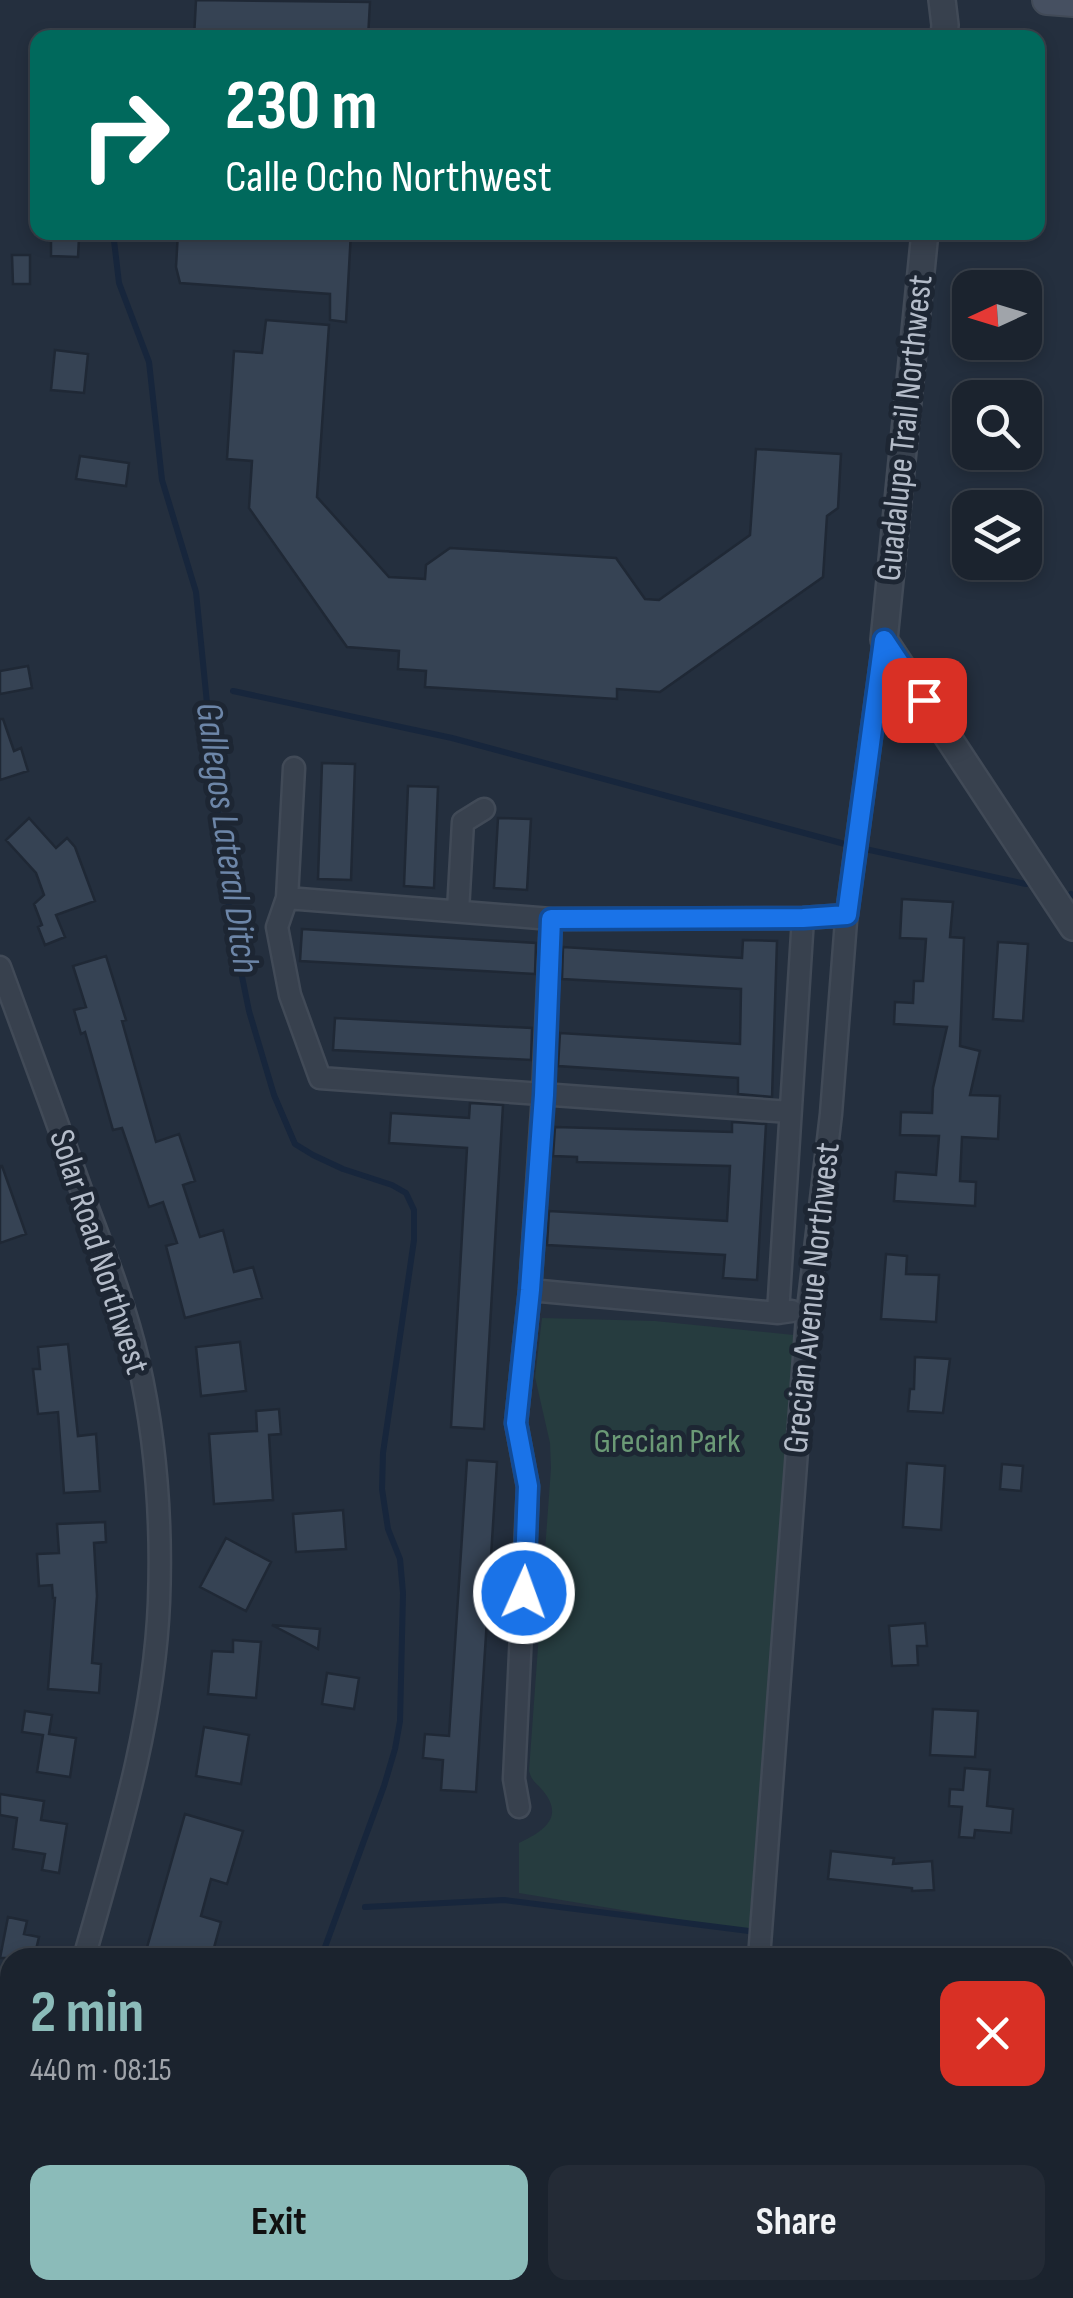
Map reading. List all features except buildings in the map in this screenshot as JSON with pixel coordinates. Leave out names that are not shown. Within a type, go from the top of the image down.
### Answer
[{"type":"main road","points":[[1048,0],[1073,2]]},
{"type":"street","points":[[942,0],[945,30]]},
{"type":"street","name":"Guadalupe Trail Northwest","points":[[884,640],[924,240]]},
{"type":"street","points":[[884,640],[1073,928]]},
{"type":"street","name":"Grecian Avenue Northwest","points":[[760,1948],[808,1308],[847,915],[884,640]]},
{"type":"street","points":[[294,768],[286,898],[276,927],[290,995],[320,1078],[790,1112]]},
{"type":"street","points":[[458,911],[463,822],[484,810]]},
{"type":"street","points":[[286,898],[551,919],[847,915]]},
{"type":"street","points":[[778,1313],[803,918]]},
{"type":"street","points":[[520,1806],[514,1779],[528,1486],[516,1423],[544,1095],[551,919]]},
{"type":"street","name":"Solar Road Northwest","points":[[0,966],[115,1282],[138,1360],[153,1449],[160,1540],[159,1605],[151,1678],[140,1750],[87,1948]]},
{"type":"street","points":[[530,1290],[778,1313],[808,1308]]},
{"type":"green space","name":"Grecian Park","points":[[542,1318],[655,1321],[794,1335],[749,1931],[519,1893],[519,1843],[548,1824],[552,1810],[529,1771],[551,1468],[550,1443],[535,1377]]},
{"type":"waterway","name":"Gallegos Lateral Ditch","points":[[114,240],[119,283],[149,362],[162,480],[196,592],[231,922],[249,1011],[274,1095],[295,1144],[343,1169],[392,1185],[406,1193],[414,1210],[414,1240],[383,1453],[382,1489],[388,1529],[400,1559],[403,1593],[400,1721],[384,1786],[325,1948]]},
{"type":"waterway","points":[[233,691],[452,738],[856,847],[1026,884]]},
{"type":"waterway","points":[[365,1907],[504,1900],[749,1931]]},
{"type":"route","points":[[524,1593],[528,1486],[516,1423],[544,1095],[551,919],[847,915],[884,640],[924,700]]}]
